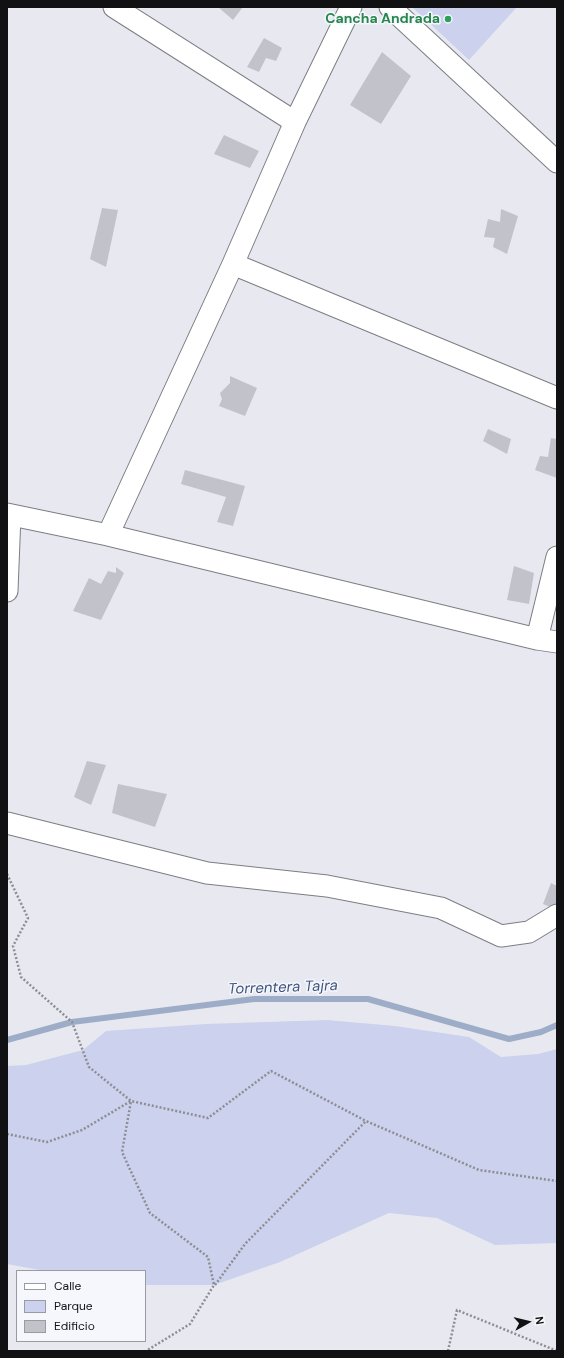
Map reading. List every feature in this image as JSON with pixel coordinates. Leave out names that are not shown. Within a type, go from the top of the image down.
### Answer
[{"type":"street","points":[[114,7],[295,122]]},
{"type":"street","points":[[108,535],[233,264],[295,122],[351,7]]},
{"type":"street","points":[[390,7],[557,162]]},
{"type":"street","points":[[233,264],[557,398]]},
{"type":"street","points":[[7,591],[9,514],[108,535],[547,641],[557,557]]},
{"type":"street","points":[[7,823],[207,873],[327,886],[441,908],[501,936],[529,932],[557,915]]},
{"type":"path","points":[[7,874],[28,918],[13,946],[21,976],[72,1022],[89,1067],[131,1101],[208,1118],[272,1072],[366,1121],[478,1170],[557,1182]]},
{"type":"path","points":[[7,1134],[47,1142],[82,1130],[131,1101]]},
{"type":"path","points":[[131,1101],[122,1152],[150,1213],[208,1256],[214,1285]]},
{"type":"path","points":[[146,1351],[190,1324],[214,1285],[245,1244],[366,1121]]},
{"type":"path","points":[[448,1351],[457,1310],[557,1351]]},
{"type":"green space","points":[[412,7],[517,7],[469,60]]},
{"type":"green space","points":[[327,1020],[395,1026],[469,1037],[501,1057],[538,1054],[557,1049],[557,1243],[495,1245],[437,1218],[389,1213],[280,1262],[214,1285],[146,1285],[146,1270],[40,1270],[7,1264],[7,1066],[26,1065],[83,1050],[106,1031],[205,1024]]},
{"type":"building","points":[[218,7],[243,7],[233,20]]},
{"type":"building","points":[[264,38],[282,48],[276,61],[266,58],[259,72],[247,67]]},
{"type":"building","points":[[382,52],[411,76],[381,124],[350,105]]},
{"type":"building","points":[[224,135],[259,151],[250,168],[214,154]]},
{"type":"building","points":[[102,208],[118,210],[106,267],[90,259]]},
{"type":"building","points":[[501,209],[518,216],[507,254],[493,247],[495,238],[484,237],[488,219],[500,222]]},
{"type":"building","points":[[230,376],[257,388],[245,416],[219,406],[222,399],[220,393],[230,383]]},
{"type":"building","points":[[488,429],[511,439],[507,454],[483,441]]},
{"type":"building","points":[[551,438],[557,439],[557,478],[535,470],[540,456],[548,457]]},
{"type":"building","points":[[185,470],[245,486],[233,526],[217,522],[226,497],[181,484]]},
{"type":"building","points":[[514,566],[534,573],[529,604],[507,600]]},
{"type":"building","points":[[116,567],[124,573],[101,620],[73,611],[89,578],[101,584],[108,571],[116,573]]},
{"type":"building","points":[[87,761],[106,765],[91,805],[74,797]]},
{"type":"building","points":[[118,784],[167,794],[155,827],[112,813]]},
{"type":"building","points":[[551,883],[557,886],[557,904],[555,909],[543,904]]},
{"type":"waterway","name":"Torrentera Tajra","points":[[7,1040],[72,1022],[254,999],[368,999],[509,1039],[541,1032],[557,1025]]},
{"type":"place","name":"Cancha Andrada","points":[[448,19]]}]
